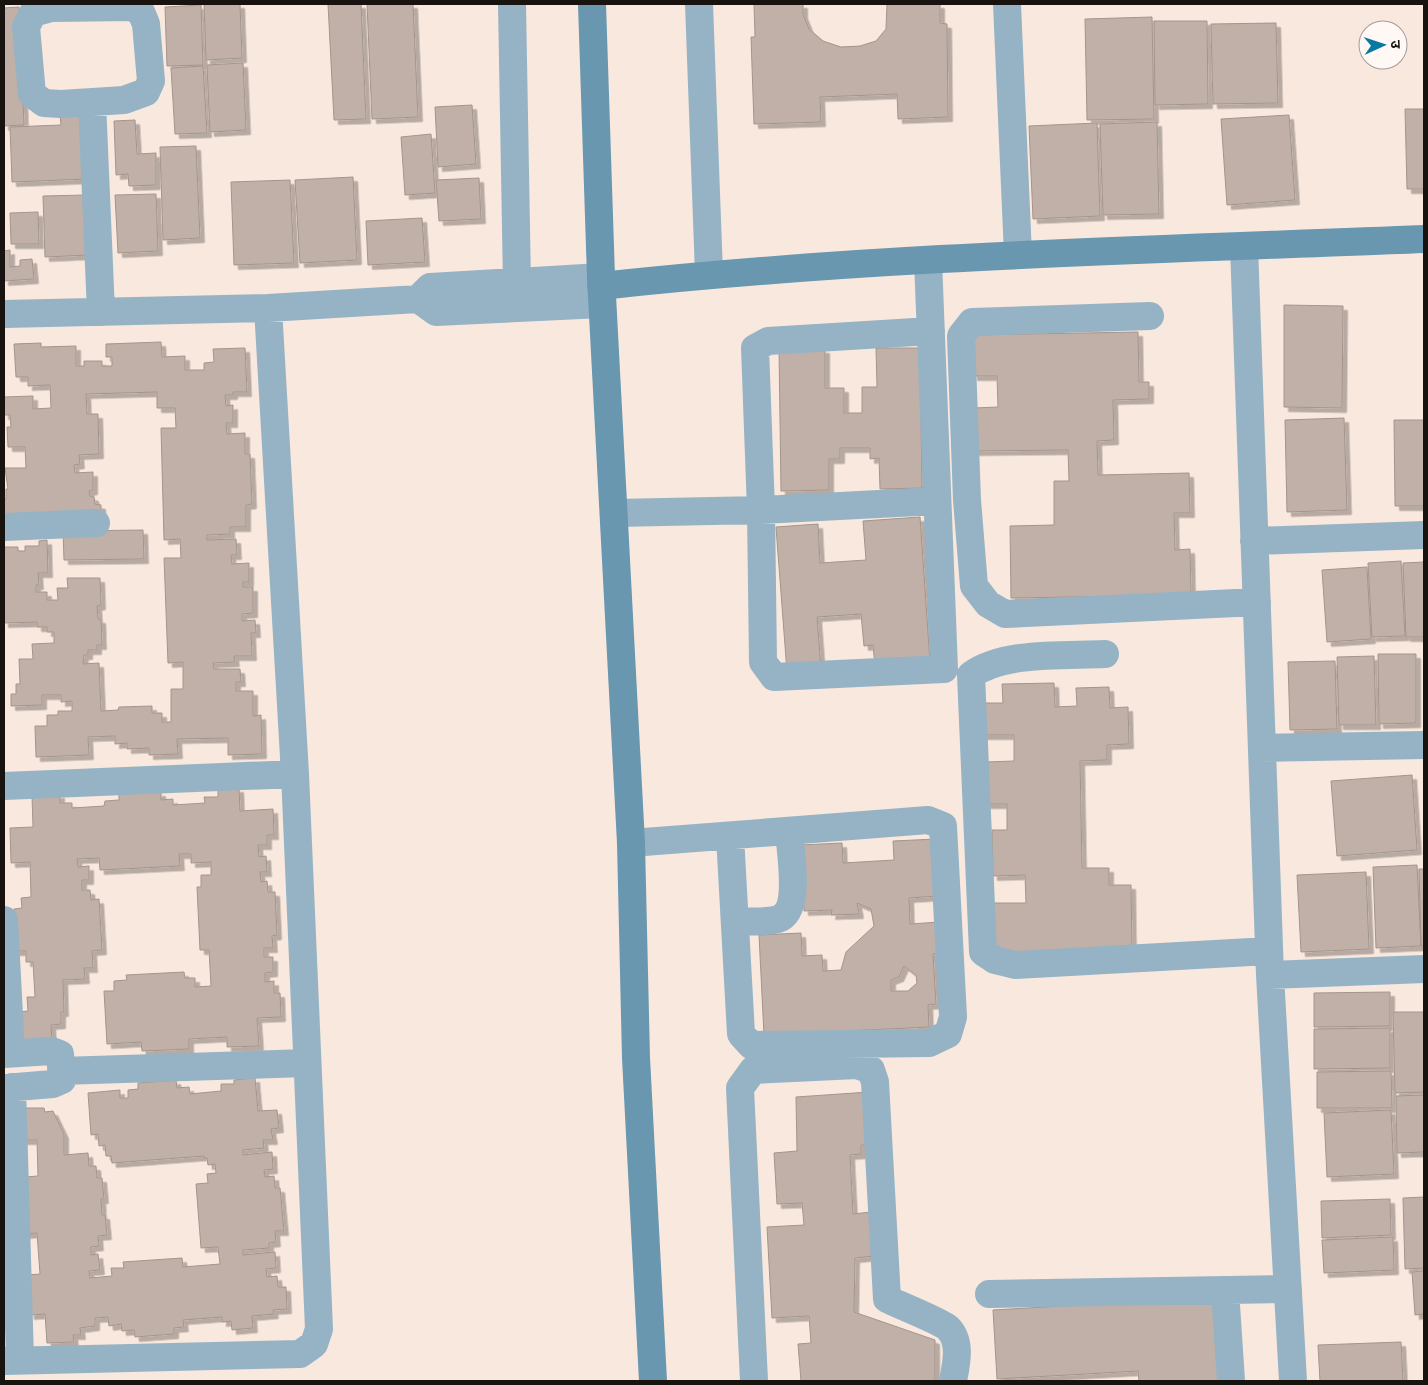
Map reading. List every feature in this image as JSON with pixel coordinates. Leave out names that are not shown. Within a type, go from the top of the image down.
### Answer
[{"type":"street","points":[[512,4],[517,284]]},
{"type":"street","points":[[592,4],[601,289],[615,513],[631,843],[636,1058],[653,1381]]},
{"type":"street","points":[[699,4],[709,274]]},
{"type":"street","points":[[1007,4],[1018,256]]},
{"type":"street","points":[[91,6],[131,7],[141,12],[146,24],[152,81],[146,92],[124,100],[44,103],[32,94],[26,27],[33,13],[51,8],[91,6]]},
{"type":"street","points":[[92,102],[101,312]]},
{"type":"street","points":[[4,314],[268,308],[418,299],[436,312],[709,274],[928,260],[1424,239]]},
{"type":"street","points":[[1244,246],[1270,963],[1293,1381]]},
{"type":"street","points":[[928,260],[931,331],[938,501],[944,669],[774,677],[763,662],[761,510],[755,348],[768,341],[931,331]]},
{"type":"street","points":[[418,299],[430,287],[517,284],[601,289]]},
{"type":"street","points":[[4,920],[7,1054],[52,1051],[60,1054],[62,1080],[53,1084],[8,1087],[12,1361],[300,1354],[314,1344],[319,1329],[295,774],[268,308]]},
{"type":"street","points":[[1150,316],[972,322],[961,336],[967,500],[974,586],[988,604],[1005,614],[1256,602]]},
{"type":"street","points":[[615,513],[761,510],[938,501]]},
{"type":"street","points":[[4,527],[96,523]]},
{"type":"street","points":[[1254,541],[1424,535]]},
{"type":"street","points":[[1105,654],[1017,659],[980,669],[970,675],[983,952],[994,960],[1014,965],[1270,963],[1424,969]]},
{"type":"street","points":[[1262,748],[1424,745]]},
{"type":"street","points":[[4,786],[295,774]]},
{"type":"street","points":[[631,843],[928,820],[943,826],[953,1017],[948,1034],[929,1043],[751,1045],[741,1034],[730,836]]},
{"type":"street","points":[[735,921],[779,919],[790,910],[793,894],[789,831]]},
{"type":"street","points":[[61,1071],[306,1063]]},
{"type":"street","points":[[754,1381],[740,1088],[752,1070],[857,1064],[871,1070],[875,1082],[887,1299],[948,1328],[955,1342],[957,1360],[953,1381]]},
{"type":"street","points":[[989,1294],[1288,1289]]},
{"type":"street","points":[[1226,1290],[1231,1381]]},
{"type":"building","points":[[204,4],[240,4],[242,58],[206,60]]},
{"type":"building","points":[[328,4],[361,4],[366,119],[334,120]]},
{"type":"building","points":[[367,4],[413,4],[418,117],[372,119]]},
{"type":"building","points":[[754,4],[803,4],[803,14],[809,29],[823,41],[841,47],[860,46],[876,41],[886,29],[887,4],[940,4],[940,23],[947,24],[948,117],[898,119],[897,94],[820,97],[821,122],[754,124],[751,37],[755,37]]},
{"type":"building","points":[[201,5],[203,65],[167,66],[165,7]]},
{"type":"building","points":[[19,7],[24,125],[4,126],[4,8]]},
{"type":"building","points":[[1152,17],[1154,119],[1087,120],[1085,19]]},
{"type":"building","points":[[1154,21],[1207,21],[1208,104],[1155,105]]},
{"type":"building","points":[[1276,23],[1278,103],[1213,104],[1211,24]]},
{"type":"building","points":[[243,63],[246,130],[210,132],[207,65]]},
{"type":"building","points":[[203,66],[207,133],[175,134],[171,68]]},
{"type":"building","points":[[472,105],[476,164],[438,167],[435,107]]},
{"type":"building","points":[[1405,109],[1424,109],[1424,189],[1407,189]]},
{"type":"building","points":[[60,115],[84,115],[87,179],[12,182],[10,127],[61,125]]},
{"type":"building","points":[[1289,115],[1295,200],[1227,205],[1221,119]]},
{"type":"building","points":[[135,120],[137,154],[156,153],[156,185],[129,186],[128,174],[116,175],[114,121]]},
{"type":"building","points":[[1157,122],[1159,214],[1103,215],[1100,124]]},
{"type":"building","points":[[1097,123],[1100,216],[1033,219],[1029,126]]},
{"type":"building","points":[[431,134],[435,193],[405,195],[401,137]]},
{"type":"building","points":[[196,146],[200,238],[163,240],[160,147]]},
{"type":"building","points":[[353,177],[357,260],[300,263],[295,180]]},
{"type":"building","points":[[479,178],[481,219],[439,221],[436,180]]},
{"type":"building","points":[[290,180],[294,263],[234,265],[231,182]]},
{"type":"building","points":[[156,194],[158,251],[118,253],[115,195]]},
{"type":"building","points":[[86,195],[88,255],[45,257],[43,196]]},
{"type":"building","points":[[38,212],[39,244],[11,244],[10,213]]},
{"type":"building","points":[[422,218],[425,262],[368,265],[366,221]]},
{"type":"building","points":[[10,250],[10,267],[20,266],[20,260],[32,259],[34,279],[4,281],[4,251]]},
{"type":"building","points":[[1284,305],[1343,306],[1342,408],[1284,407]]},
{"type":"building","points":[[1138,332],[1139,382],[1149,382],[1149,399],[1113,400],[1114,440],[1097,441],[1098,475],[1189,473],[1190,513],[1174,513],[1175,550],[1190,549],[1191,595],[1011,598],[1010,526],[1054,525],[1054,481],[1069,481],[1068,450],[974,451],[974,408],[998,407],[997,376],[973,376],[972,335]]},
{"type":"building","points":[[161,342],[162,357],[185,356],[185,370],[204,370],[204,363],[214,362],[213,349],[245,348],[247,392],[233,392],[233,395],[225,395],[226,406],[233,405],[233,423],[226,423],[227,434],[245,433],[245,454],[250,454],[252,504],[246,505],[246,527],[230,527],[230,534],[207,535],[207,540],[236,539],[237,555],[231,555],[232,564],[249,563],[249,582],[243,582],[243,587],[253,587],[253,613],[242,614],[242,621],[255,620],[256,633],[251,633],[252,656],[234,656],[235,662],[213,663],[214,669],[240,669],[241,682],[236,682],[236,691],[253,691],[253,716],[261,715],[262,754],[228,755],[228,738],[177,739],[178,754],[149,755],[149,748],[127,749],[127,743],[115,744],[115,736],[88,737],[89,755],[36,757],[35,726],[47,726],[47,715],[58,715],[58,711],[72,711],[72,701],[61,702],[61,695],[42,695],[42,705],[11,706],[11,694],[16,694],[16,684],[20,684],[19,659],[33,659],[32,644],[54,643],[54,632],[47,632],[47,627],[37,627],[37,622],[4,623],[4,547],[18,547],[18,551],[25,551],[25,546],[39,546],[39,541],[47,540],[48,573],[38,573],[39,585],[36,585],[36,592],[47,592],[47,600],[58,600],[57,588],[68,588],[67,578],[100,578],[101,605],[97,606],[98,619],[101,619],[102,645],[97,645],[97,650],[88,650],[88,655],[84,655],[83,664],[99,663],[101,711],[118,710],[119,707],[152,706],[152,713],[162,713],[162,722],[171,722],[171,689],[183,689],[183,662],[168,663],[164,558],[181,558],[180,539],[164,540],[161,428],[176,428],[175,408],[157,408],[157,392],[86,394],[87,414],[98,414],[99,454],[79,455],[80,464],[74,465],[75,473],[93,472],[93,490],[89,491],[90,496],[94,497],[95,504],[101,505],[101,518],[4,521],[4,499],[6,499],[6,489],[8,489],[5,468],[26,468],[25,447],[8,447],[7,427],[11,427],[10,415],[4,415],[4,397],[33,396],[33,409],[51,408],[50,385],[28,386],[28,377],[16,377],[14,344],[41,343],[41,347],[76,346],[76,366],[84,366],[84,361],[102,361],[102,366],[112,366],[112,357],[106,357],[106,344]]},
{"type":"building","points":[[876,348],[920,348],[922,488],[880,489],[879,458],[870,459],[870,448],[840,448],[840,459],[829,459],[829,490],[781,491],[779,349],[825,349],[825,388],[844,388],[844,413],[862,413],[862,387],[877,387]]},
{"type":"building","points":[[1344,418],[1347,510],[1287,512],[1285,420]]},
{"type":"building","points":[[1394,420],[1424,420],[1424,506],[1395,506]]},
{"type":"building","points":[[920,517],[930,662],[875,666],[873,645],[864,646],[861,614],[817,617],[821,669],[787,672],[776,527],[818,524],[820,563],[866,560],[863,521]]},
{"type":"building","points":[[143,530],[144,559],[64,560],[63,531]]},
{"type":"building","points":[[1401,561],[1405,636],[1372,637],[1368,563]]},
{"type":"building","points":[[1424,562],[1424,637],[1406,637],[1403,563]]},
{"type":"building","points":[[1367,567],[1371,639],[1327,642],[1322,570]]},
{"type":"building","points":[[1378,654],[1416,654],[1416,723],[1379,724]]},
{"type":"building","points":[[1374,656],[1376,725],[1339,725],[1337,657]]},
{"type":"building","points":[[1335,661],[1337,729],[1290,730],[1288,662]]},
{"type":"building","points":[[1054,683],[1055,707],[1077,706],[1076,688],[1109,687],[1110,708],[1128,707],[1129,744],[1107,745],[1107,760],[1080,761],[1082,868],[1109,868],[1109,885],[1131,885],[1132,952],[988,954],[988,903],[1026,903],[1025,875],[993,876],[992,830],[1007,830],[1007,804],[986,804],[986,762],[1014,761],[1014,735],[981,735],[981,703],[1003,703],[1002,684]]},
{"type":"building","points":[[1412,775],[1417,850],[1337,856],[1331,781]]},
{"type":"building","points":[[239,788],[240,811],[273,809],[274,835],[267,835],[267,845],[258,845],[259,857],[266,856],[267,872],[260,872],[261,882],[267,881],[268,892],[275,892],[277,935],[272,936],[273,948],[264,948],[264,957],[273,957],[273,972],[265,973],[265,982],[274,981],[274,993],[280,993],[281,1017],[257,1018],[259,1046],[227,1047],[227,1037],[189,1039],[189,1049],[142,1051],[141,1042],[107,1044],[104,991],[114,991],[114,981],[127,980],[126,975],[184,972],[185,978],[195,978],[195,987],[211,986],[209,950],[200,950],[197,887],[201,887],[201,875],[211,875],[211,862],[191,863],[191,854],[179,854],[180,866],[100,870],[99,858],[77,859],[78,867],[89,866],[89,880],[82,880],[82,890],[90,890],[91,900],[99,899],[102,950],[92,951],[93,968],[84,968],[85,979],[63,980],[64,1012],[61,1012],[61,1024],[51,1025],[52,1043],[20,1045],[19,1012],[28,1011],[27,997],[35,997],[33,962],[26,962],[26,951],[15,951],[14,909],[22,908],[21,898],[31,897],[30,862],[11,863],[10,828],[33,827],[32,795],[60,794],[60,803],[72,803],[72,808],[104,806],[105,801],[119,800],[119,794],[161,792],[161,800],[173,799],[173,805],[205,803],[204,797],[218,797],[218,789]]},
{"type":"building","points":[[936,839],[938,896],[909,898],[910,924],[940,922],[941,953],[933,954],[936,1004],[928,1005],[929,1027],[764,1035],[759,935],[801,933],[802,956],[822,955],[823,971],[841,970],[846,952],[874,926],[871,909],[857,903],[859,914],[831,915],[832,910],[804,911],[801,845],[842,843],[843,863],[894,860],[893,841]],"holes":[[[904,966],[916,975],[917,983],[908,991],[891,991],[891,980],[899,977]]]},
{"type":"building","points":[[1417,865],[1421,946],[1376,948],[1373,867]]},
{"type":"building","points":[[1419,869],[1424,869],[1424,946],[1421,946]]},
{"type":"building","points":[[1366,872],[1369,949],[1301,952],[1297,875]]},
{"type":"building","points":[[1390,992],[1390,1026],[1314,1027],[1314,993]]},
{"type":"building","points":[[1393,1012],[1424,1012],[1424,1092],[1395,1093]]},
{"type":"building","points":[[1390,1028],[1390,1068],[1314,1069],[1314,1029]]},
{"type":"building","points":[[1391,1071],[1392,1108],[1317,1108],[1317,1072]]},
{"type":"building","points":[[255,1078],[258,1111],[277,1110],[279,1128],[271,1129],[273,1140],[263,1140],[264,1148],[243,1150],[243,1155],[272,1152],[273,1169],[264,1170],[265,1177],[274,1176],[275,1188],[280,1188],[284,1231],[275,1231],[276,1242],[269,1243],[269,1248],[243,1250],[243,1255],[275,1252],[276,1268],[266,1269],[267,1277],[277,1276],[278,1287],[286,1287],[287,1309],[273,1310],[274,1314],[252,1316],[253,1328],[232,1330],[231,1321],[222,1322],[222,1317],[183,1320],[184,1327],[174,1328],[174,1334],[135,1337],[134,1330],[122,1331],[121,1324],[109,1326],[108,1317],[95,1318],[95,1326],[80,1328],[81,1335],[73,1335],[74,1342],[47,1343],[45,1314],[30,1315],[27,1275],[40,1274],[37,1233],[23,1234],[25,1177],[38,1176],[37,1140],[19,1140],[20,1108],[44,1108],[45,1112],[53,1111],[64,1134],[64,1155],[88,1153],[89,1166],[96,1166],[97,1178],[102,1178],[104,1199],[101,1199],[102,1215],[105,1215],[107,1235],[98,1236],[99,1246],[91,1247],[91,1255],[98,1254],[100,1270],[89,1271],[90,1278],[112,1276],[111,1268],[124,1268],[123,1262],[182,1258],[183,1267],[220,1264],[218,1247],[201,1248],[196,1184],[208,1183],[207,1174],[216,1173],[215,1164],[208,1165],[207,1158],[205,1159],[204,1156],[112,1163],[111,1156],[106,1156],[105,1145],[99,1146],[98,1134],[91,1135],[88,1093],[120,1090],[120,1098],[128,1098],[128,1090],[138,1089],[138,1083],[176,1080],[177,1088],[189,1087],[190,1094],[221,1091],[221,1084],[234,1084],[234,1080]]},
{"type":"building","points":[[869,1092],[872,1145],[861,1145],[861,1154],[850,1155],[853,1214],[871,1212],[874,1256],[855,1258],[854,1312],[935,1340],[935,1381],[801,1381],[798,1344],[811,1343],[809,1316],[772,1318],[767,1227],[804,1225],[802,1203],[777,1204],[774,1153],[797,1151],[796,1097]]},
{"type":"building","points":[[1424,1095],[1424,1152],[1397,1153],[1396,1096]]},
{"type":"building","points":[[1391,1110],[1394,1174],[1327,1177],[1324,1113]]},
{"type":"building","points":[[1424,1197],[1424,1268],[1405,1269],[1403,1198]]},
{"type":"building","points":[[1390,1199],[1391,1235],[1322,1238],[1321,1201]]},
{"type":"building","points":[[1393,1237],[1394,1270],[1324,1273],[1322,1240]]},
{"type":"building","points":[[1424,1271],[1424,1314],[1415,1315],[1412,1272]]},
{"type":"building","points":[[1220,1297],[1225,1381],[1139,1381],[1138,1371],[997,1379],[993,1310]]},
{"type":"building","points":[[1401,1342],[1403,1381],[1320,1381],[1318,1345]]}]
